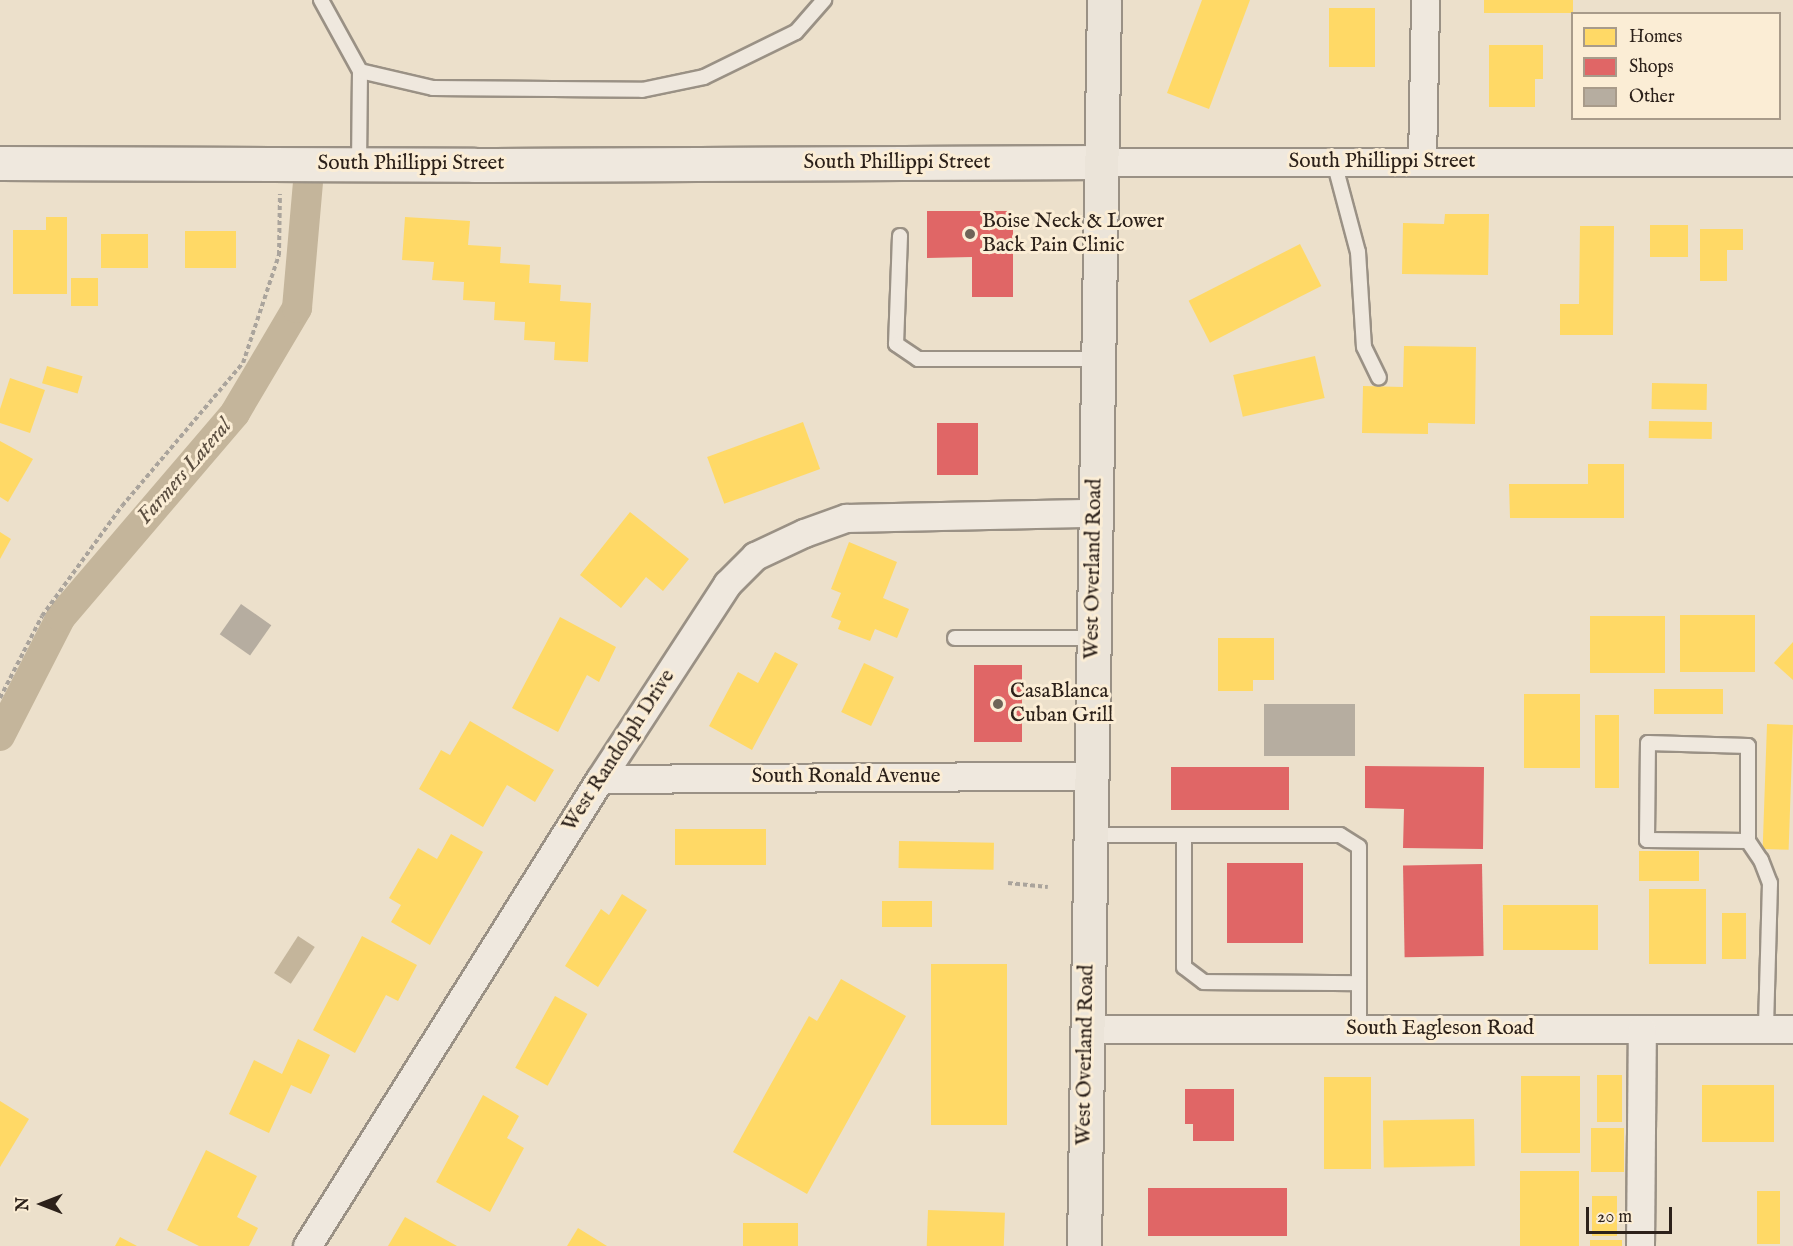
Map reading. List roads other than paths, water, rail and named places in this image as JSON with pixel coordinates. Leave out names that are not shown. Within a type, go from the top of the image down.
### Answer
[{"type":"main road","name":"West Overland Road","points":[[1084,1246],[1104,0]]},
{"type":"street","points":[[1422,161],[1425,0]]},
{"type":"street","name":"South Phillippi Street","points":[[0,163],[1793,162]]},
{"type":"street","name":"West Randolph Drive","points":[[307,1246],[600,779],[727,584],[755,556],[804,533],[846,519],[1095,513]]},
{"type":"street","name":"South Ronald Avenue","points":[[600,779],[1091,776]]},
{"type":"street","name":"South Eagleson Road","points":[[1086,1029],[1793,1029]]},
{"type":"street","points":[[1640,1246],[1642,1029]]},
{"type":"lane","points":[[321,0],[360,71],[359,164]]},
{"type":"lane","points":[[360,71],[433,88],[642,90],[704,77],[796,32],[824,0]]},
{"type":"lane","points":[[1334,162],[1358,252],[1364,347],[1379,378]]},
{"type":"lane","points":[[900,236],[896,344],[918,359],[1098,359]]},
{"type":"lane","points":[[955,638],[1093,638]]},
{"type":"lane","points":[[1748,841],[1647,840],[1648,743],[1748,746],[1748,841],[1761,860],[1770,883],[1766,1029]]},
{"type":"lane","points":[[1090,835],[1340,835],[1359,847],[1359,1029]]},
{"type":"lane","points":[[1184,835],[1184,967],[1204,982],[1359,983]]},
{"type":"waterway","name":"Farmers Lateral","points":[[0,736],[61,617],[235,413],[297,308],[308,183]]},
{"type":"place","name":"Boise Neck & Lower Back Pain Clinic","points":[[970,234]]},
{"type":"place","name":"CasaBlanca Cuban Grill","points":[[998,704]]}]
